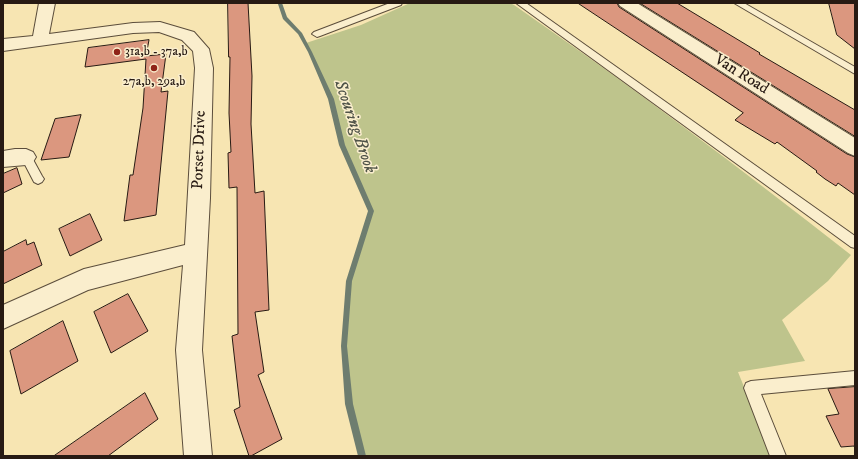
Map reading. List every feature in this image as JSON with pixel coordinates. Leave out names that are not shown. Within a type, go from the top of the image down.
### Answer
[{"type":"street","points":[[40,40],[48,3]]},
{"type":"street","name":"Van Road","points":[[626,3],[855,148]]},
{"type":"street","name":"Porset Drive","points":[[3,45],[133,28],[160,27],[188,36],[201,49],[204,68],[199,198],[189,350],[198,456]]},
{"type":"street","points":[[3,159],[26,157]]},
{"type":"street","points":[[3,317],[84,280],[195,252]]},
{"type":"lane","points":[[317,34],[398,3]]},
{"type":"lane","points":[[520,3],[855,243]]},
{"type":"lane","points":[[738,3],[855,71]]},
{"type":"lane","points":[[26,157],[38,179]]},
{"type":"lane","points":[[778,456],[751,388],[855,378]]},
{"type":"green space","points":[[410,3],[510,3],[514,5],[684,127],[851,255],[828,281],[782,320],[805,361],[738,372],[772,456],[362,456],[349,404],[344,346],[349,281],[371,211],[342,145],[331,99],[306,43],[361,25]]},
{"type":"building","points":[[228,3],[248,3],[252,76],[251,124],[255,193],[264,191],[269,310],[255,312],[264,372],[258,375],[282,439],[251,456],[249,456],[234,410],[240,407],[232,336],[238,334],[237,187],[229,188],[228,153],[231,152],[229,113],[230,57]]},
{"type":"building","points":[[578,3],[617,3],[619,7],[847,154],[855,157],[855,195],[838,183],[836,186],[825,179],[816,172],[817,171],[777,142],[775,144],[735,120],[743,113]]},
{"type":"building","points":[[640,3],[677,3],[760,53],[759,54],[855,110],[855,136]]},
{"type":"building","points":[[829,3],[855,3],[855,49],[837,35]]},
{"type":"building","points":[[149,40],[146,56],[166,54],[161,92],[168,91],[156,215],[124,221],[130,175],[133,175],[143,108],[146,59],[85,67],[88,48]]},
{"type":"building","points":[[81,115],[69,157],[41,160],[55,119]]},
{"type":"building","points":[[17,168],[22,184],[3,193],[3,174]]},
{"type":"building","points":[[90,214],[102,240],[70,256],[59,229]]},
{"type":"building","points":[[26,240],[27,245],[34,242],[42,265],[3,284],[3,252]]},
{"type":"building","points":[[128,294],[148,331],[111,353],[94,312]]},
{"type":"building","points":[[63,321],[78,361],[21,394],[10,351]]},
{"type":"building","points":[[855,387],[855,449],[854,446],[841,447],[826,416],[839,414],[828,389]]},
{"type":"building","points":[[145,393],[158,419],[108,456],[54,456]]},
{"type":"waterway","name":"Scouring Brook","points":[[280,4],[285,18],[300,33],[331,99],[342,145],[371,211],[349,281],[344,346],[349,404],[362,456]]},
{"type":"place","name":"31a,b - 37a,b","points":[[117,52]]},
{"type":"place","name":"27a,b, 29a,b","points":[[154,68]]}]
